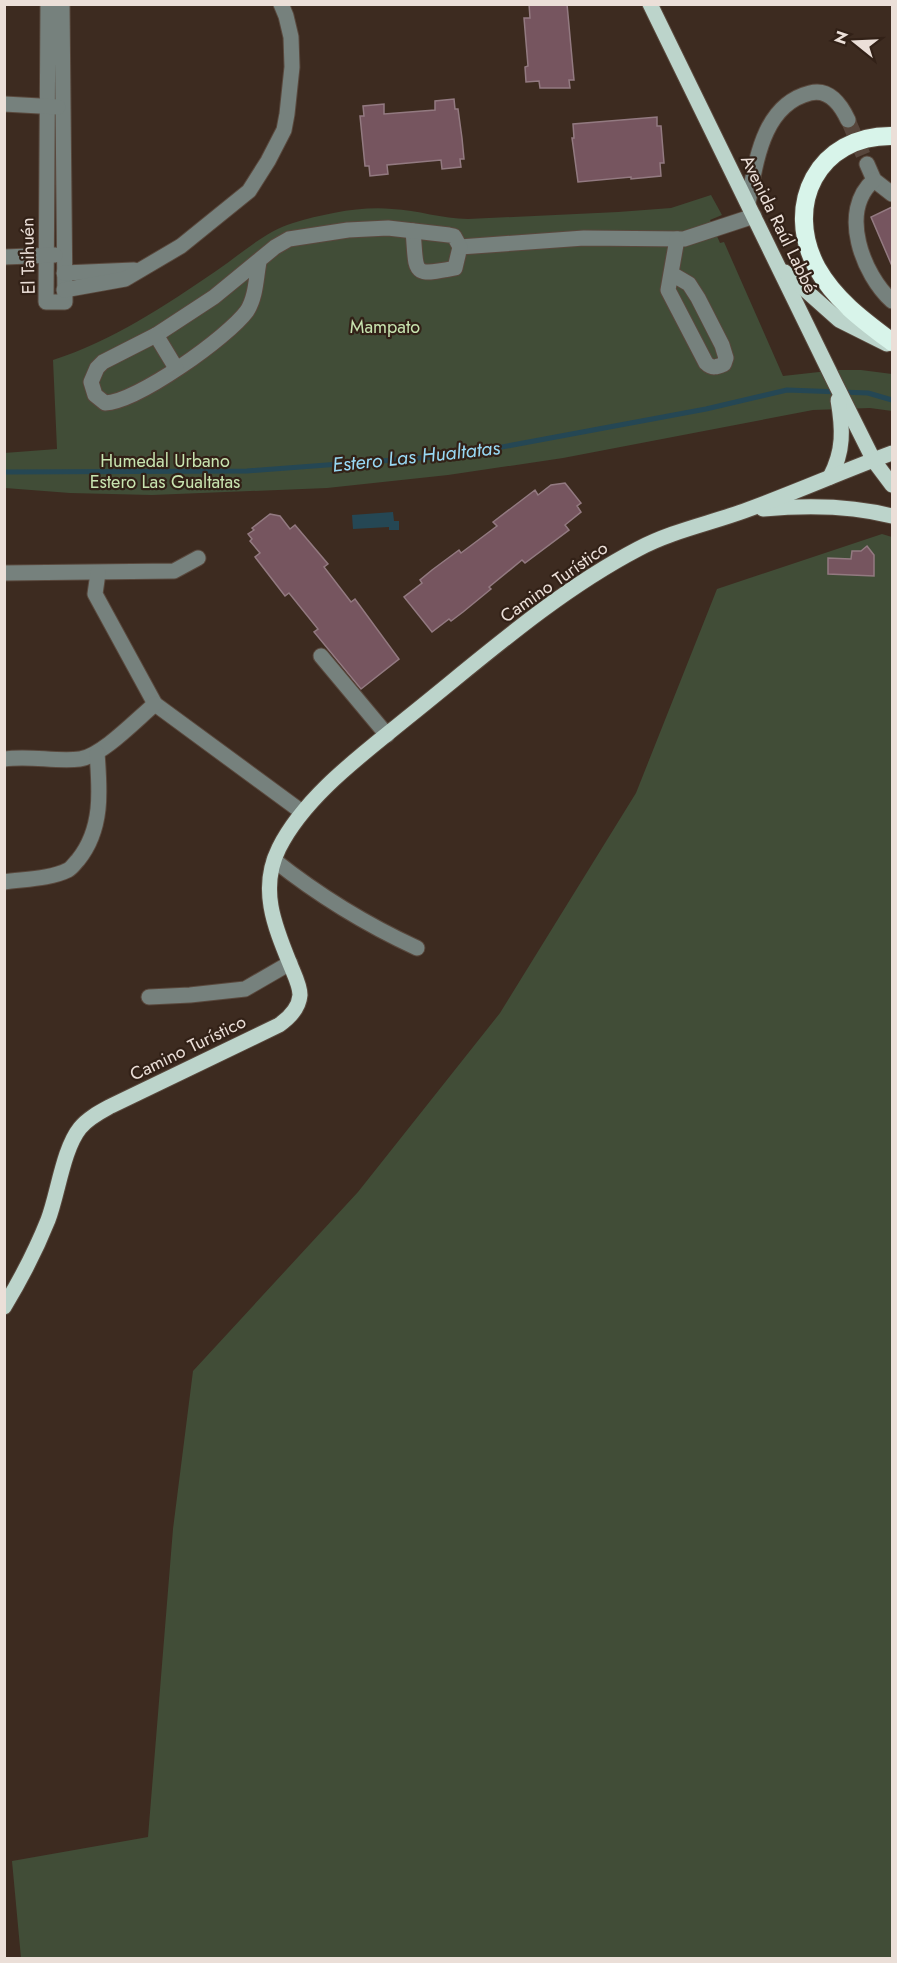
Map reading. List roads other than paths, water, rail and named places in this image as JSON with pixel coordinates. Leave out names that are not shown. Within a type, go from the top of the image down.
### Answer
[{"type":"highway","points":[[892,136],[855,141],[828,159],[816,175],[807,193],[803,223],[809,251],[831,289],[847,306],[892,342]]},
{"type":"main road","name":"Avenida Raúl Labbé","points":[[650,4],[857,428],[874,461],[892,484]]},
{"type":"main road","points":[[778,266],[839,320],[892,347]]},
{"type":"main road","points":[[830,477],[842,446],[836,386]]},
{"type":"main road","name":"Camino Turístico","points":[[4,1307],[33,1254],[49,1218],[71,1146],[80,1128],[88,1120],[111,1106],[250,1040],[284,1021],[297,1007],[300,996],[298,984],[273,922],[269,902],[269,883],[274,860],[289,831],[302,812],[325,789],[387,735],[534,617],[594,575],[652,542],[688,528],[742,512],[892,453]]},
{"type":"main road","points":[[742,512],[786,507],[831,507],[864,510],[892,516]]},
{"type":"street","name":"El Taihuén","points":[[48,4],[46,302],[64,302],[62,4]]},
{"type":"street","name":"El Taihuén","points":[[63,42],[72,4]]},
{"type":"street","points":[[64,290],[125,279],[182,246],[249,191],[284,130],[292,67],[291,38],[281,4]]},
{"type":"street","points":[[460,248],[584,238],[677,239],[692,237],[751,210],[755,165],[762,142],[777,114],[789,102],[808,93],[820,92],[838,103],[848,120]]},
{"type":"street","points":[[4,104],[64,107]]},
{"type":"street","points":[[867,164],[874,180],[892,194]]},
{"type":"street","points":[[874,180],[864,190],[860,199],[857,230],[863,257],[881,290],[892,302]]},
{"type":"street","points":[[259,262],[255,288],[247,310],[214,342],[177,368],[131,395],[113,403],[105,403],[95,395],[91,382],[97,368],[103,362],[156,335],[214,297],[275,248],[289,239],[388,228],[413,231],[454,236],[460,248],[455,267],[422,272],[417,267],[413,231]]},
{"type":"street","points":[[672,274],[689,284],[698,298],[722,345],[726,357],[724,364],[709,367],[668,290],[677,239]]},
{"type":"street","points":[[4,257],[64,255]]},
{"type":"street","points":[[64,273],[140,270]]},
{"type":"street","points":[[156,335],[177,368]]},
{"type":"street","points":[[4,573],[174,571],[198,558]]},
{"type":"street","points":[[98,573],[95,594],[155,704],[302,812]]},
{"type":"street","points":[[321,656],[387,735]]},
{"type":"street","points":[[4,745],[11,758],[80,759],[97,753],[155,704]]},
{"type":"street","points":[[4,882],[46,877],[70,869],[87,849],[96,827],[98,810],[100,789],[97,753]]},
{"type":"street","points":[[274,860],[322,896],[348,912],[417,948]]},
{"type":"street","points":[[149,997],[245,989],[290,963]]},
{"type":"water","points":[[393,512],[394,521],[399,521],[399,530],[389,530],[389,527],[353,529],[352,515]]},
{"type":"waterway","name":"Estero Las Hualtatas","points":[[4,472],[247,471],[459,455],[706,409],[787,390],[868,393],[892,400]]},
{"type":"tunnel","points":[[848,120],[867,164]]},
{"type":"park label","name":"Mampato","points":[[385,327]]},
{"type":"park label","name":"Humedal Urbano Estero Las Gualtatas","points":[[165,471]]}]
